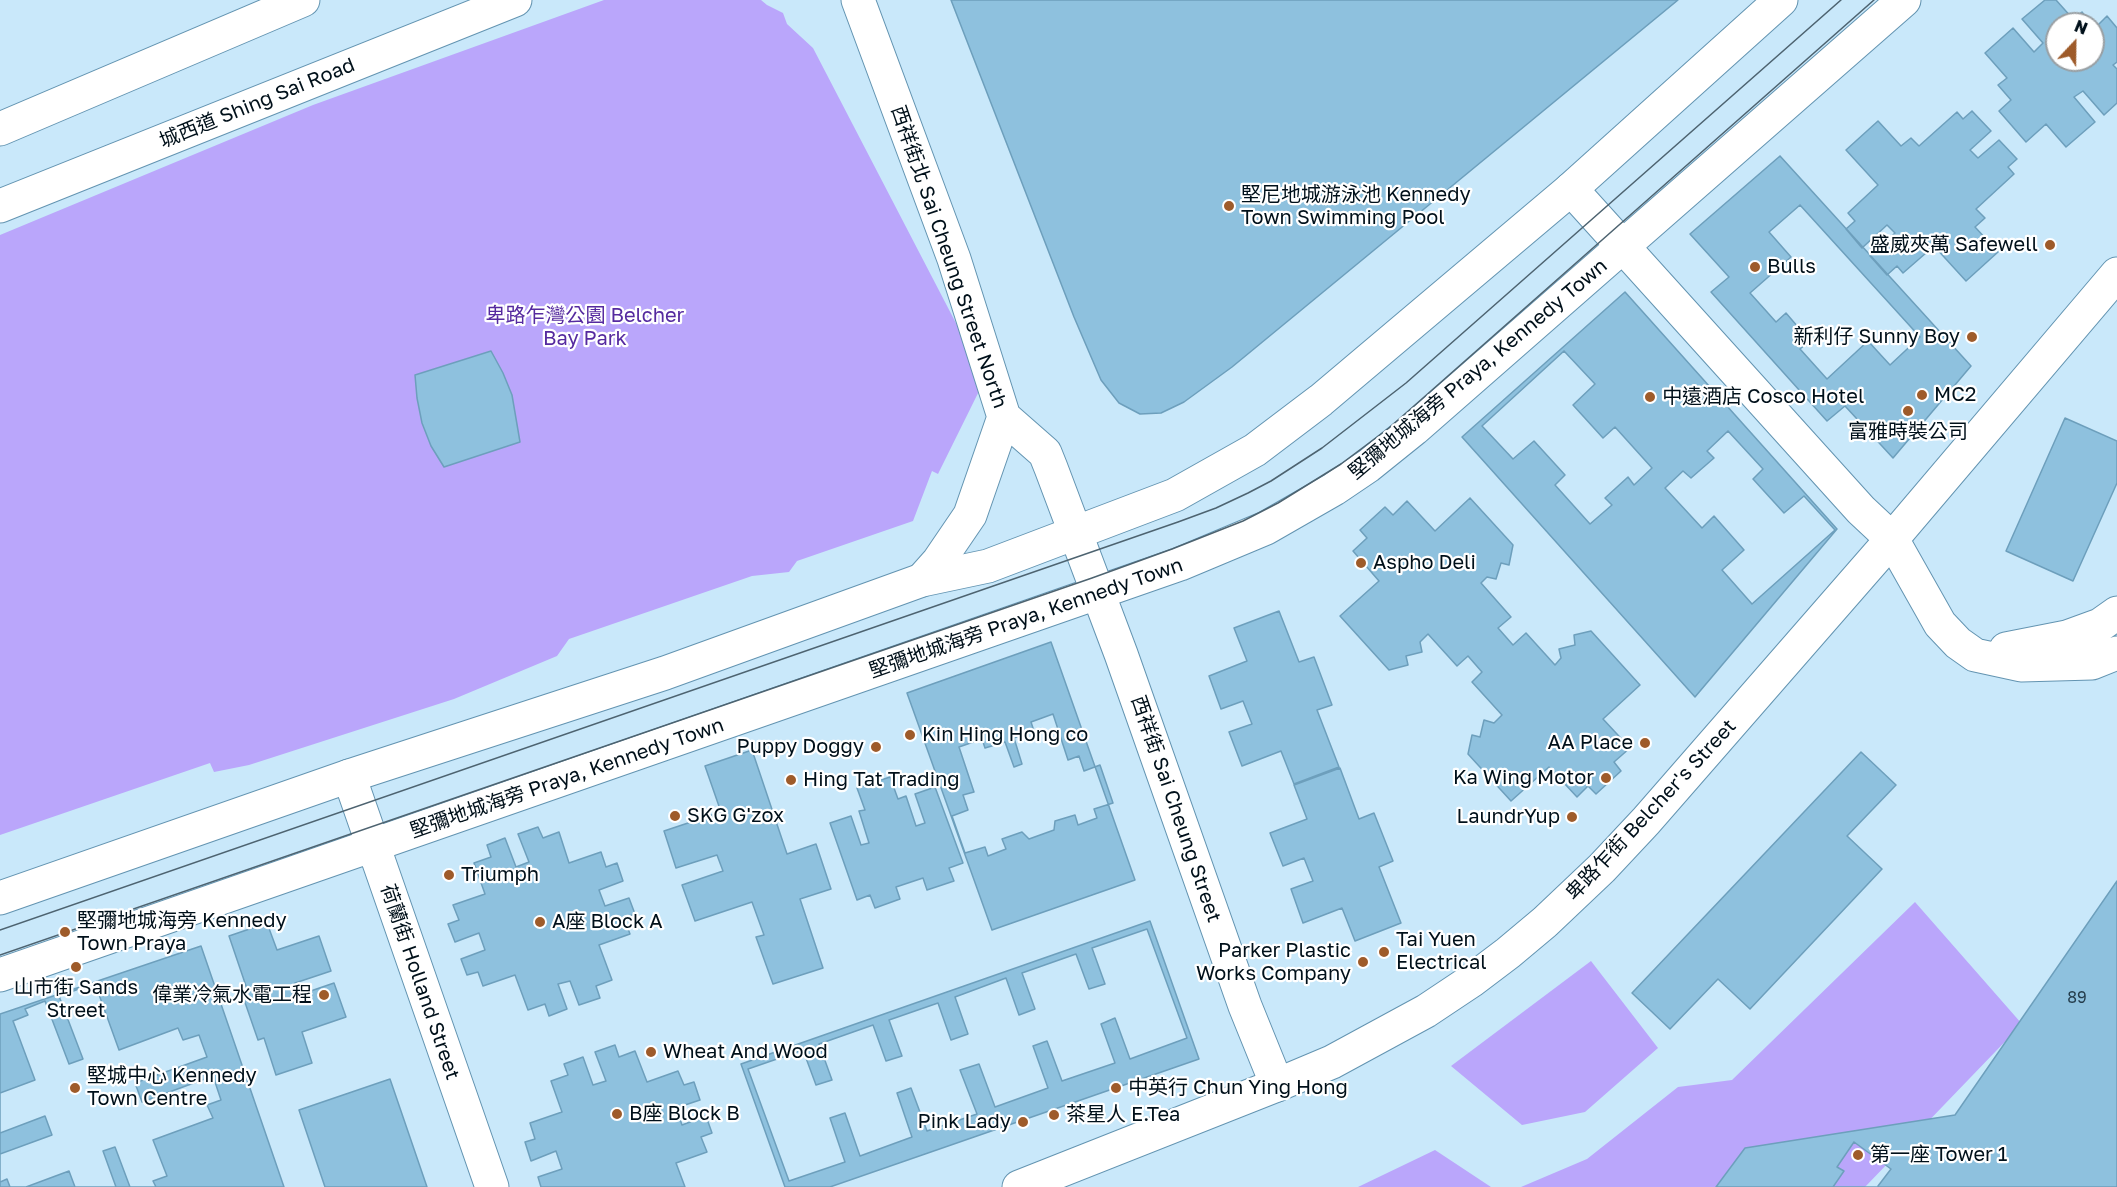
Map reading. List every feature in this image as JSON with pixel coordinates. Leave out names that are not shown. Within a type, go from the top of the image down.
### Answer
[{"type":"street","points":[[0,129],[303,0]]},
{"type":"street","name":"城西道 Shing Sai Road","points":[[0,206],[515,0]]},
{"type":"street","name":"西祥街北 Sai Cheung Street North","points":[[858,0],[954,259],[1004,417],[1045,453],[1075,533]]},
{"type":"street","points":[[0,898],[349,776],[665,673],[922,580],[988,566],[1175,495],[1255,450],[1321,400],[1571,189],[1781,0]]},
{"type":"street","name":"堅彌地城海旁 Praya, Kennedy Town","points":[[0,975],[1098,593],[1180,564],[1266,528],[1334,489],[1368,466],[1414,429],[1904,0]]},
{"type":"street","points":[[1571,189],[1861,510],[1892,539],[1940,624],[1958,643],[1975,655],[2021,665],[2092,663],[2117,653]]},
{"type":"street","name":"卑路乍街 Belcher's Street","points":[[1019,1187],[1332,1062],[1426,1011],[1471,981],[1545,922],[1602,868],[1646,821],[1892,539],[2117,274]]},
{"type":"street","points":[[922,580],[938,562],[970,515],[1004,417]]},
{"type":"street","name":"西祥街 Sai Cheung Street","points":[[1075,533],[1125,664],[1245,1006],[1277,1085]]},
{"type":"street","points":[[1975,655],[2067,637],[2100,625],[2117,613]]},
{"type":"street","name":"荷蘭街 Holland Street","points":[[349,776],[492,1187]]},
{"type":"green space","name":"卑路乍灣公園 Belcher Bay Park","points":[[604,0],[761,0],[783,13],[787,24],[813,48],[985,379],[938,474],[932,471],[913,521],[797,561],[789,572],[752,576],[569,639],[557,656],[454,699],[249,765],[214,772],[210,763],[0,835],[0,235],[313,105]]},
{"type":"green space","points":[[1915,902],[2022,1024],[1865,1187],[1521,1187],[1587,1159],[1678,1087],[1732,1080]]},
{"type":"green space","points":[[1591,961],[1658,1048],[1585,1112],[1522,1125],[1451,1066]]},
{"type":"green space","points":[[1435,1150],[1491,1187],[1358,1187]]},
{"type":"building","name":"堅尼地城游泳池 Kennedy Town Swimming Pool","points":[[951,0],[1678,0],[1232,367],[1184,402],[1161,413],[1140,414],[1119,403],[1101,380],[1074,317]]},
{"type":"building","points":[[2045,0],[2056,0],[2067,12],[2045,12],[2045,72],[2105,72],[2105,18],[2107,16],[2117,28],[2117,62],[2113,65],[2117,69],[2117,103],[2104,115],[2083,91],[2074,97],[2095,122],[2066,147],[2046,124],[2026,142],[1999,111],[2011,100],[1998,85],[2007,78],[1985,53],[2013,28],[2034,52],[2043,43],[2022,19]]},
{"type":"building","points":[[1972,111],[1991,131],[1970,150],[1978,158],[1999,140],[2017,159],[2008,167],[2014,174],[1976,209],[1985,218],[1975,227],[1998,252],[1966,281],[1934,246],[1903,273],[1897,266],[1887,275],[1870,256],[1895,233],[1887,225],[1862,248],[1846,229],[1855,221],[1848,213],[1878,185],[1846,150],[1878,121],[1901,146],[1911,138],[1919,146],[1957,112],[1963,119]]},
{"type":"building","points":[[1780,156],[1971,366],[1893,458],[1845,406],[1827,421],[1711,292],[1729,277],[1690,234]]},
{"type":"building","points":[[1800,205],[1920,337],[1890,365],[1868,341],[1827,379],[1800,349],[1810,341],[1786,313],[1776,322],[1750,293],[1791,257],[1769,232]]},
{"type":"building","points":[[1625,292],[1837,529],[1695,697],[1462,437]]},
{"type":"building","points":[[491,351],[512,395],[520,442],[444,467],[431,446],[422,423],[415,375]]},
{"type":"building","points":[[1564,351],[1595,384],[1573,405],[1603,438],[1615,427],[1652,468],[1634,485],[1628,477],[1605,498],[1612,505],[1590,524],[1555,485],[1565,475],[1534,441],[1513,459],[1482,426]]},
{"type":"building","points":[[2065,418],[2117,441],[2117,483],[2073,581],[2006,551]]},
{"type":"building","points":[[1728,431],[1763,469],[1753,479],[1784,513],[1804,496],[1835,530],[1752,604],[1722,570],[1744,550],[1714,516],[1702,528],[1665,488],[1683,471],[1691,478],[1714,458],[1707,451]]},
{"type":"building","points":[[1470,498],[1513,545],[1509,565],[1501,563],[1496,579],[1487,577],[1481,583],[1511,617],[1498,628],[1513,645],[1526,633],[1555,665],[1561,658],[1559,649],[1575,645],[1574,635],[1591,631],[1640,685],[1603,719],[1630,748],[1614,762],[1621,771],[1596,794],[1588,786],[1577,797],[1549,767],[1511,801],[1468,754],[1472,735],[1480,737],[1484,720],[1494,723],[1502,715],[1472,682],[1482,672],[1468,656],[1457,666],[1428,634],[1420,642],[1422,652],[1406,656],[1408,665],[1389,670],[1340,616],[1379,581],[1353,551],[1367,538],[1360,530],[1385,507],[1393,515],[1407,501],[1435,531]]},
{"type":"building","points":[[1279,611],[1299,662],[1314,657],[1332,705],[1317,710],[1339,767],[1294,784],[1281,751],[1242,766],[1229,732],[1252,724],[1243,701],[1221,709],[1209,676],[1247,661],[1234,628]]},
{"type":"building","points":[[1051,642],[1135,880],[992,930],[907,693]]},
{"type":"building","points":[[1053,714],[1068,760],[1079,756],[1084,771],[1100,765],[1113,803],[1094,809],[1097,818],[1078,825],[1075,815],[1055,821],[1054,830],[1029,839],[1022,832],[1002,839],[1006,849],[988,856],[985,847],[965,853],[952,816],[968,810],[963,795],[974,792],[959,747],[982,739],[985,748],[1005,742],[1014,767],[1022,764],[1014,738],[1034,731],[1031,722]]},
{"type":"building","points":[[752,750],[787,854],[816,844],[831,889],[800,899],[823,968],[773,984],[756,937],[764,935],[752,902],[695,921],[682,885],[723,871],[717,855],[676,868],[664,831],[721,812],[705,766]]},
{"type":"building","points":[[1861,752],[1896,785],[1847,836],[1882,869],[1750,1009],[1718,979],[1670,1029],[1632,993]]},
{"type":"building","points":[[1340,768],[1359,819],[1374,813],[1393,861],[1379,867],[1401,923],[1355,941],[1342,908],[1303,923],[1291,889],[1313,881],[1304,858],[1283,866],[1270,833],[1307,819],[1294,785]]},
{"type":"building","points":[[890,777],[898,799],[906,796],[916,826],[925,823],[915,794],[935,787],[963,863],[949,868],[954,881],[927,890],[923,878],[896,887],[900,899],[875,908],[870,895],[857,900],[830,823],[851,816],[861,845],[869,843],[859,811],[865,810],[857,788]]},
{"type":"building","name":"A座 Block A","points":[[538,827],[543,838],[559,832],[569,863],[601,852],[606,867],[617,863],[623,881],[599,890],[605,906],[629,898],[635,914],[624,918],[630,934],[599,945],[612,980],[596,986],[600,998],[579,1005],[570,981],[558,984],[567,1009],[549,1016],[545,1004],[528,1010],[515,975],[483,986],[478,972],[467,975],[461,959],[485,950],[479,933],[455,942],[448,924],[459,920],[453,905],[485,894],[474,863],[491,857],[487,845],[505,838],[516,867],[529,862],[518,834]]},
{"type":"building","points":[[2117,881],[2117,1187],[1716,1187],[1745,1148],[1955,1115]]},
{"type":"building","points":[[1150,921],[1199,1059],[830,1187],[785,1187],[741,1064]]},
{"type":"building","points":[[267,923],[277,950],[319,936],[331,971],[295,983],[299,995],[334,983],[346,1017],[302,1032],[312,1063],[276,1075],[264,1038],[258,1040],[241,991],[247,989],[229,936]]},
{"type":"building","points":[[1147,929],[1187,1038],[1130,1059],[1115,1018],[1101,1024],[1115,1063],[1062,1081],[1047,1041],[1033,1046],[1048,1088],[995,1107],[979,1064],[960,1070],[977,1114],[927,1131],[911,1088],[897,1093],[912,1137],[860,1156],[845,1113],[830,1118],[845,1162],[789,1181],[748,1069],[803,1050],[816,1085],[832,1080],[819,1044],[873,1025],[886,1061],[902,1056],[889,1020],[938,1003],[951,1040],[968,1034],[955,997],[1006,978],[1019,1015],[1035,1009],[1022,973],[1076,954],[1089,989],[1105,984],[1092,948]]},
{"type":"building","points":[[201,946],[284,1187],[0,1187],[0,1014]]},
{"type":"building","name":"堅城中心 Kennedy Town Centre","points":[[79,989],[82,995],[97,989],[119,1050],[178,1028],[183,1040],[199,1035],[207,1057],[135,1083],[142,1102],[213,1076],[221,1100],[207,1105],[213,1118],[153,1140],[167,1176],[153,1181],[156,1187],[130,1187],[115,1147],[103,1151],[116,1187],[75,1187],[69,1171],[26,1187],[10,1187],[7,1179],[0,1182],[0,1154],[52,1135],[45,1116],[0,1133],[0,1093],[35,1080],[13,1021],[28,1015],[25,1009],[45,1001],[69,1064],[83,1059],[59,996]]},
{"type":"building","name":"B座 Block B","points":[[615,1045],[619,1057],[635,1051],[647,1082],[678,1071],[684,1085],[694,1082],[700,1100],[676,1108],[682,1125],[706,1116],[712,1133],[701,1137],[707,1152],[676,1163],[685,1187],[541,1187],[538,1177],[562,1169],[556,1151],[531,1161],[525,1142],[535,1139],[530,1123],[562,1112],[551,1081],[568,1075],[564,1064],[583,1057],[593,1085],[606,1081],[595,1052]]},
{"type":"building","points":[[390,1079],[427,1187],[325,1187],[299,1110]]},
{"type":"building","name":"第一座 Tower 1","points":[[1854,1142],[1891,1169],[1879,1187],[1833,1187],[1844,1171],[1837,1167]]},
{"type":"tram line","points":[[0,930],[1178,522],[1248,493],[1322,448],[1406,383],[1841,0]]},
{"type":"tram line","points":[[0,955],[1092,578],[1243,521],[1278,503],[1341,464],[1389,428],[1874,0]]},
{"type":"place","name":"堅尼地城游泳池 Kennedy Town Swimming Pool","points":[[1229,206]]},
{"type":"place","name":"盛威夾萬 Safewell","points":[[2050,245]]},
{"type":"place","name":"Bulls","points":[[1755,267]]},
{"type":"place","name":"新利仔 Sunny Boy","points":[[1972,337]]},
{"type":"place","name":"MC2","points":[[1922,395]]},
{"type":"place","name":"中遠酒店 Cosco Hotel","points":[[1650,397]]},
{"type":"place","name":"富雅時裝公司","points":[[1908,411]]},
{"type":"place","name":"Aspho Deli","points":[[1361,563]]},
{"type":"place","name":"Kin Hing Hong co","points":[[910,735]]},
{"type":"place","name":"AA Place","points":[[1645,743]]},
{"type":"place","name":"Puppy Doggy","points":[[876,747]]},
{"type":"place","name":"Ka Wing Motor","points":[[1606,778]]},
{"type":"place","name":"Hing Tat Trading","points":[[791,780]]},
{"type":"place","name":"SKG G'zox","points":[[675,816]]},
{"type":"place","name":"LaundrYup","points":[[1572,817]]},
{"type":"place","name":"Triumph","points":[[449,875]]},
{"type":"place","name":"A座 Block A","points":[[540,922]]},
{"type":"place","name":"堅彌地城海旁 Kennedy Town Praya","points":[[65,932]]},
{"type":"place","name":"Tai Yuen Electrical","points":[[1384,952]]},
{"type":"place","name":"Parker Plastic Works Company","points":[[1363,962]]},
{"type":"place","name":"山市街 Sands Street","points":[[76,967]]},
{"type":"place","name":"偉業冷氣水電工程","points":[[324,995]]},
{"type":"place","name":"Wheat And Wood","points":[[651,1052]]},
{"type":"place","name":"堅城中心 Kennedy Town Centre","points":[[75,1088]]},
{"type":"place","name":"中英行 Chun Ying Hong","points":[[1116,1088]]},
{"type":"place","name":"B座 Block B","points":[[617,1114]]},
{"type":"place","name":"茶星人 E.Tea","points":[[1054,1115]]},
{"type":"place","name":"Pink Lady","points":[[1023,1122]]},
{"type":"place","name":"第一座 Tower 1","points":[[1858,1155]]}]
